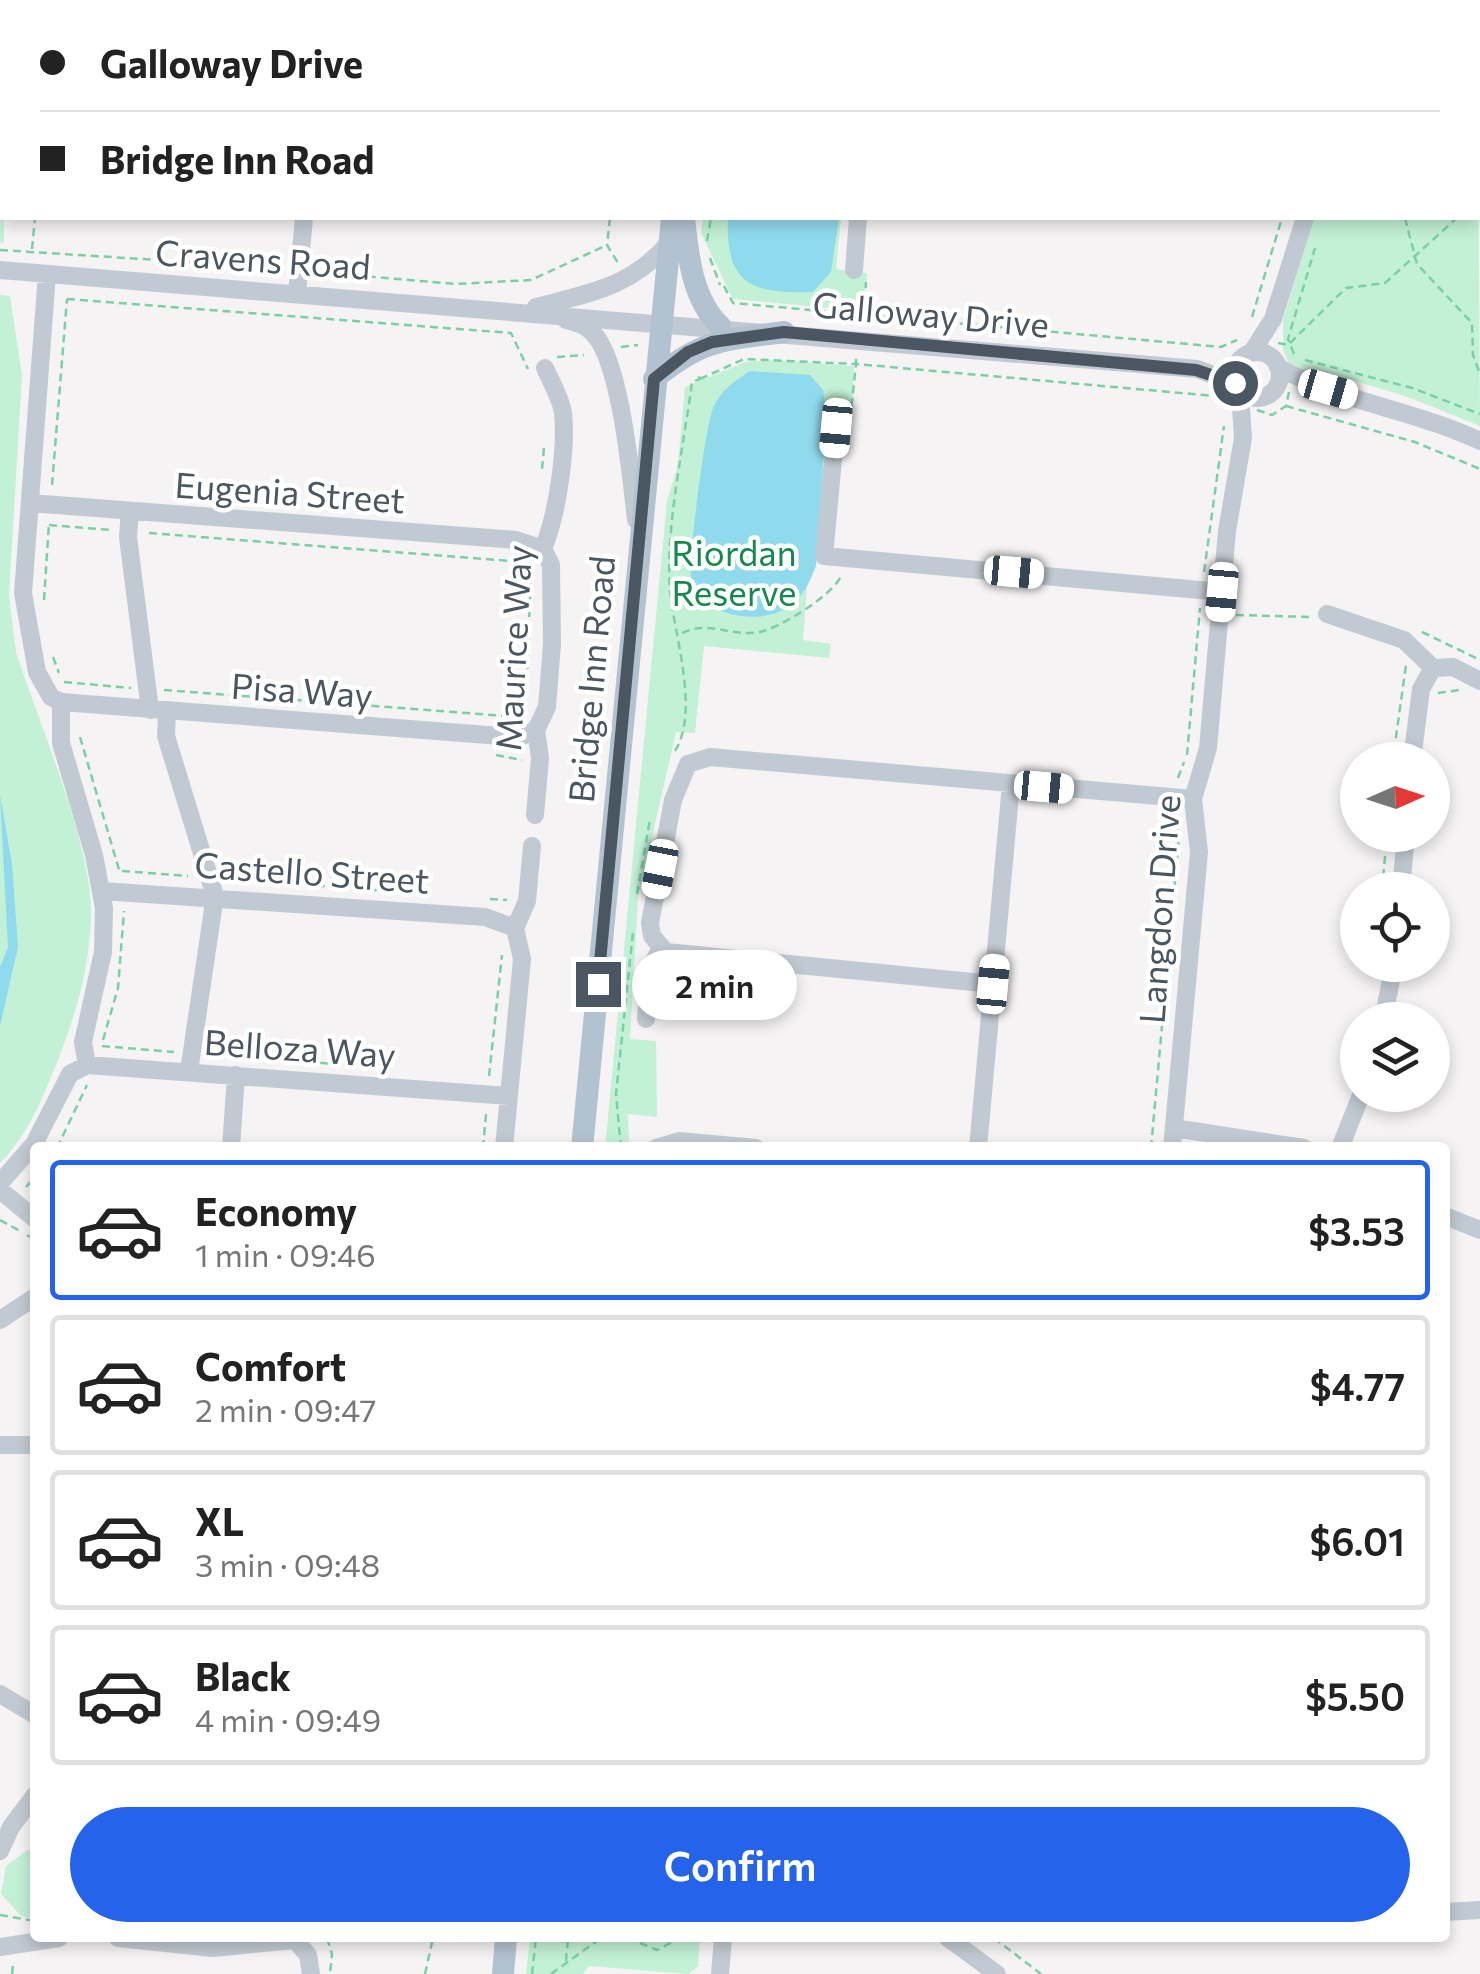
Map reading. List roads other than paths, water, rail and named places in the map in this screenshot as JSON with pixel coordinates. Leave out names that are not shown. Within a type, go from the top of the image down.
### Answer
[{"type":"main road","name":"Bridge Inn Road","points":[[583,1142],[638,537],[672,220]]},
{"type":"main road","points":[[684,220],[704,308],[720,326]]},
{"type":"main road","points":[[654,379],[688,352],[712,342],[784,332]]},
{"type":"main road","points":[[503,1974],[506,1942]]},
{"type":"street","points":[[298,294],[304,220]]},
{"type":"street","points":[[854,270],[858,220]]},
{"type":"street","points":[[1257,398],[1273,319],[1303,220]]},
{"type":"street","name":"Cravens Road","points":[[521,311],[626,280],[648,268],[669,243]]},
{"type":"street","name":"Cravens Road","points":[[0,270],[659,321]]},
{"type":"street","points":[[35,1142],[70,1074],[91,1064],[84,1032],[103,952],[102,891],[60,743],[65,703],[44,688],[26,629],[23,594],[47,274]]},
{"type":"street","name":"Cravens Road","points":[[521,311],[575,322],[613,348],[638,537]]},
{"type":"street","name":"Galloway Drive","points":[[659,321],[1196,370],[1257,398],[1328,389]]},
{"type":"street","points":[[1257,398],[1234,369],[1267,352]]},
{"type":"street","name":"Galloway Drive","points":[[1196,370],[1267,352],[1328,389],[1391,407],[1480,441]]},
{"type":"street","name":"Maurice Way","points":[[535,815],[540,758],[530,724],[546,707],[552,644],[551,565],[537,556],[553,522],[563,424],[560,401],[542,365]]},
{"type":"street","name":"Langdon Drive","points":[[1173,1138],[1199,852],[1184,798],[1206,760],[1222,592],[1243,438],[1257,398]]},
{"type":"street","points":[[842,430],[824,556],[1222,592]]},
{"type":"street","name":"Eugenia Street","points":[[30,503],[516,540],[537,556]]},
{"type":"street","points":[[130,511],[128,531],[146,689],[158,711],[213,887],[190,1062]]},
{"type":"street","points":[[1318,616],[1404,640],[1434,668],[1453,667],[1475,688]]},
{"type":"street","points":[[1414,742],[1420,690],[1434,668]]},
{"type":"street","name":"Pisa Way","points":[[65,703],[520,737],[530,724]]},
{"type":"street","points":[[993,984],[678,954],[661,948],[652,936],[650,922],[674,800],[688,764],[700,758],[1184,798]]},
{"type":"street","points":[[979,1142],[1011,784]]},
{"type":"street","points":[[505,1142],[522,959],[515,928],[527,901],[532,846]]},
{"type":"street","name":"Castello Street","points":[[102,891],[121,880],[213,887],[486,917],[515,928]]},
{"type":"street","points":[[646,1020],[650,968],[661,948]]},
{"type":"street","name":"Belloza Way","points":[[91,1064],[190,1062],[236,1075],[509,1096]]},
{"type":"street","points":[[231,1142],[236,1075]]},
{"type":"street","points":[[1342,1142],[1354,1112]]},
{"type":"street","points":[[1173,1138],[1225,1142]]},
{"type":"street","points":[[30,1149],[0,1187],[30,1214]]},
{"type":"street","points":[[1450,1218],[1480,1230]]},
{"type":"street","points":[[0,1320],[30,1299]]},
{"type":"street","points":[[0,1445],[30,1445]]},
{"type":"street","points":[[5,1696],[30,1699]]},
{"type":"street","points":[[5,1696],[30,1713]]},
{"type":"street","points":[[0,1851],[30,1802]]},
{"type":"street","points":[[1450,1912],[1480,1910]]},
{"type":"street","points":[[0,1947],[33,1942]]},
{"type":"street","points":[[156,1942],[212,1948],[274,1942]]},
{"type":"street","points":[[297,1942],[308,1955],[311,1974]]},
{"type":"street","points":[[720,1974],[723,1942]]},
{"type":"street","points":[[953,1942],[987,1971]]},
{"type":"water","points":[[728,220],[839,220],[831,272],[813,292],[774,291],[746,281],[731,258]]},
{"type":"water","points":[[750,371],[810,375],[823,390],[827,413],[816,566],[796,601],[773,614],[759,616],[729,614],[715,608],[704,600],[691,576],[698,491],[713,408],[728,387]]},
{"type":"water","points":[[0,795],[12,864],[18,947],[0,1026],[0,967],[8,947]]},
{"type":"park label","name":"Riordan Reserve","points":[[734,571]]}]
